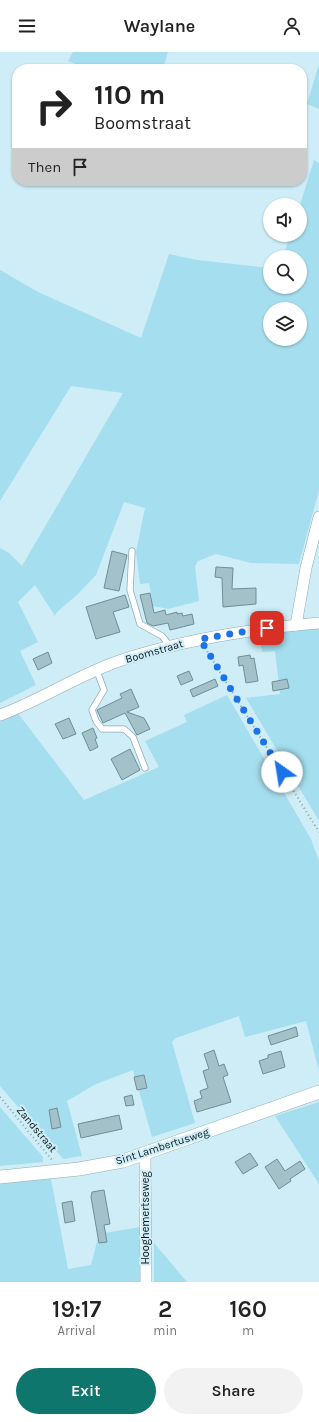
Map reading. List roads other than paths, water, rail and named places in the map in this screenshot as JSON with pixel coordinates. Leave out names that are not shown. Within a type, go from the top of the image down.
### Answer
[{"type":"street","points":[[296,625],[306,568],[319,517]]},
{"type":"street","name":"Boomstraat","points":[[0,715],[118,662],[170,646],[200,639],[319,623]]},
{"type":"street","name":"Sint Lambertusweg","points":[[0,1177],[60,1171],[123,1161],[319,1092]]},
{"type":"street","name":"Hooghemertseweg","points":[[145,1153],[146,1282]]},
{"type":"lane","points":[[132,551],[130,590],[140,624],[162,636],[170,646]]},
{"type":"lane","points":[[97,671],[104,690],[92,710],[96,721],[102,729],[124,729],[132,737],[145,768]]}]
